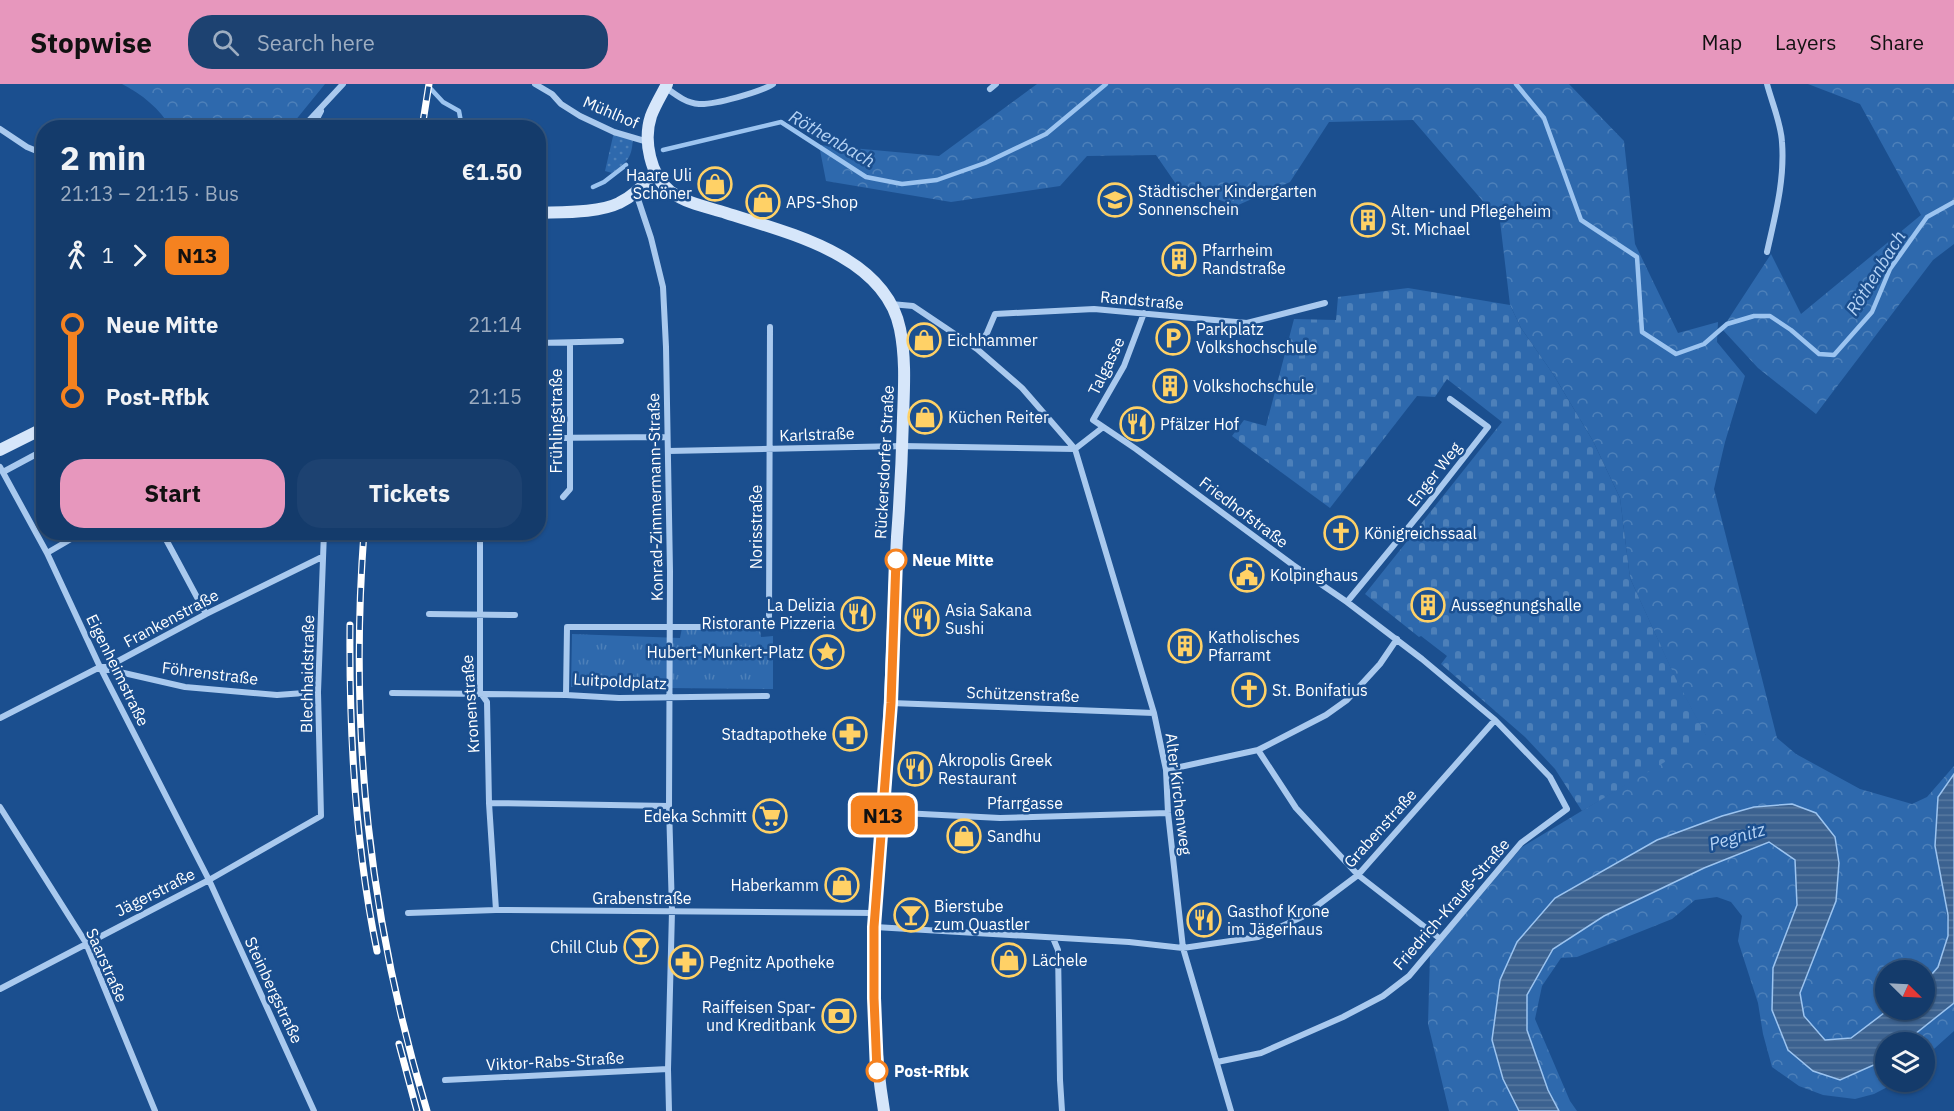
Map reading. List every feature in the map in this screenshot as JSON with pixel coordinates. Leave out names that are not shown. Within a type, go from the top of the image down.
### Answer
[{"type":"main road","points":[[546,213],[577,212],[617,204],[636,193],[654,168],[648,142],[651,117],[666,86]]},
{"type":"main road","name":"Rückersdorfer Straße","points":[[654,168],[668,190],[693,204],[793,235],[834,252],[876,284],[896,313],[905,372],[891,703],[874,927],[877,1071],[884,1111]]},
{"type":"main road","points":[[0,450],[36,432]]},
{"type":"street","points":[[310,120],[343,84]]},
{"type":"street","name":"Mühlhof","points":[[535,84],[580,116],[614,132],[648,142]]},
{"type":"street","points":[[666,86],[682,99],[700,104],[729,99],[773,84]]},
{"type":"street","points":[[990,89],[996,84]]},
{"type":"street","points":[[1767,84],[1782,140],[1782,156],[1780,195],[1767,252]]},
{"type":"street","points":[[316,120],[324,106]]},
{"type":"street","points":[[0,129],[36,151]]},
{"type":"street","name":"Konrad-Zimmermann-Straße","points":[[636,193],[651,238],[663,287],[666,348],[669,806],[672,911],[669,1111]]},
{"type":"street","name":"Randstraße","points":[[977,348],[987,333],[995,314],[1094,309],[1247,322],[1325,303]]},
{"type":"street","points":[[890,304],[913,306],[977,348],[1022,388],[1075,449],[1102,428]]},
{"type":"street","name":"Talgasse","points":[[1102,428],[1093,420],[1124,366],[1144,313]]},
{"type":"street","name":"Norisstraße","points":[[669,627],[769,627],[770,327]]},
{"type":"street","points":[[546,343],[621,341]]},
{"type":"street","name":"Frühlingstraße","points":[[563,497],[570,489],[570,343]]},
{"type":"street","name":"Enger Weg","points":[[1347,602],[1488,427],[1450,399]]},
{"type":"street","name":"Friedhofstraße","points":[[1102,428],[1136,449],[1397,639],[1495,720],[1550,777],[1567,809]]},
{"type":"street","points":[[546,438],[667,437]]},
{"type":"street","name":"Karlstraße","points":[[668,451],[902,446],[1075,449]]},
{"type":"street","name":"Alter Kirchenweg","points":[[1075,449],[1154,713],[1166,770],[1168,813],[1183,948],[1231,1111]]},
{"type":"street","points":[[1,469],[36,454]]},
{"type":"street","name":"Eigenheimstraße","points":[[1,469],[36,534]]},
{"type":"street","name":"Eigenheimstraße","points":[[39,540],[100,668],[208,880]]},
{"type":"street","points":[[46,553],[69,540]]},
{"type":"street","points":[[166,540],[206,614]]},
{"type":"street","name":"Blechhaidstraße","points":[[321,816],[318,692],[323,540]]},
{"type":"street","name":"Kronenstraße","points":[[480,540],[480,692],[487,702],[489,803],[496,910]]},
{"type":"street","name":"Frankenstraße","points":[[0,718],[100,668],[107,667],[206,614],[322,557]]},
{"type":"street","points":[[429,614],[515,615]]},
{"type":"street","name":"Luitpoldplatz","points":[[669,627],[567,627],[566,694],[619,698],[767,696]]},
{"type":"street","points":[[1166,770],[1258,750],[1326,715],[1347,700],[1380,664],[1397,639]]},
{"type":"street","name":"Föhrenstraße","points":[[100,668],[185,687],[278,695],[318,692]]},
{"type":"street","points":[[392,693],[566,694]]},
{"type":"street","name":"Schützenstraße","points":[[891,703],[1154,713]]},
{"type":"street","name":"Grabenstraße","points":[[874,927],[1129,942],[1183,948],[1258,937],[1302,917],[1358,875],[1495,720]]},
{"type":"street","points":[[1258,750],[1296,808],[1358,875],[1439,938]]},
{"type":"street","points":[[489,803],[669,806]]},
{"type":"street","name":"Saarstraße","points":[[0,807],[86,943],[155,1111]]},
{"type":"street","name":"Friedrich-Krauß-Straße","points":[[1217,1062],[1260,1053],[1343,1017],[1383,996],[1409,976],[1521,843],[1567,809]]},
{"type":"street","name":"Pfarrgasse","points":[[883,812],[1000,818],[1168,813]]},
{"type":"street","name":"Jägerstraße","points":[[0,989],[208,880],[321,816]]},
{"type":"street","name":"Steinbergstraße","points":[[208,880],[314,1111]]},
{"type":"street","name":"Grabenstraße","points":[[408,913],[496,910],[875,913]]},
{"type":"street","points":[[1053,938],[1058,951],[1059,1080],[1062,1111]]},
{"type":"street","name":"Viktor-Rabs-Straße","points":[[444,1080],[668,1069]]},
{"type":"green space","points":[[122,84],[325,84],[296,120],[165,120],[137,92]]},
{"type":"green space","points":[[1037,84],[1569,84],[1624,141],[1635,244],[1678,333],[1718,322],[1717,342],[1745,376],[1725,442],[1714,489],[1777,738],[1796,754],[1860,789],[1912,804],[1927,797],[1954,766],[1954,774],[1938,798],[1948,936],[1938,967],[1935,970],[1935,960],[1875,960],[1875,1020],[1851,1038],[1824,1040],[1804,1016],[1800,993],[1813,958],[1835,837],[1657,840],[1555,899],[1517,942],[1503,1079],[1519,1111],[1449,1111],[1428,1024],[1430,955],[1522,847],[1706,736],[1676,680],[1630,578],[1620,498],[1593,441],[1553,374],[1521,328],[1510,305],[1500,221],[1413,120],[1329,122],[1290,182],[1236,206],[1176,184],[1156,155],[1087,156],[1060,186],[951,202],[826,181],[819,145],[939,156]]},
{"type":"green space","points":[[1808,84],[1954,84],[1954,244],[1933,260],[1816,414],[1758,368],[1722,329],[1771,254],[1801,314],[1921,215],[1860,104]]},
{"type":"green space","points":[[614,132],[633,137],[632,150],[628,158],[612,173],[605,171]]},
{"type":"green space","points":[[1408,288],[1510,305],[1521,328],[1553,374],[1593,441],[1620,498],[1630,578],[1676,679],[1707,737],[1582,811],[1555,769],[1525,737],[1441,664],[1447,656],[1365,594],[1502,422],[1447,379],[1435,397],[1417,396],[1330,508],[1232,436],[1244,420],[1266,426],[1294,319],[1336,320],[1338,297]]},
{"type":"green space","points":[[682,628],[760,629],[761,637],[773,636],[773,689],[571,687],[572,634],[680,638]]},
{"type":"green space","points":[[1769,842],[1795,860],[1797,905],[1773,968],[1772,1010],[1840,1080],[1875,1064],[1875,1092],[1878,1092],[1855,1099],[1823,1095],[1799,1086],[1772,1067],[1758,1003],[1738,941],[1742,916],[1731,902],[1717,897],[1695,900],[1672,919],[1577,957],[1561,958],[1542,986],[1535,1019],[1570,1101],[1577,1111],[1559,1111],[1548,1090],[1527,1030],[1527,995],[1553,949],[1604,916],[1704,868]]},
{"type":"green space","points":[[1954,1003],[1954,1031],[1935,1048],[1935,1032],[1918,1032]]},
{"type":"water","points":[[1954,774],[1954,1003],[1935,1018],[1935,970],[1948,936],[1948,915],[1935,846],[1938,797]]},
{"type":"water","name":"Pegnitz","points":[[1792,804],[1816,813],[1835,837],[1839,863],[1836,901],[1800,993],[1804,1016],[1825,1040],[1851,1038],[1875,1020],[1933,1020],[1918,1032],[1875,1032],[1875,1064],[1840,1080],[1813,1071],[1788,1050],[1772,1010],[1773,968],[1797,905],[1795,860],[1769,842],[1704,868],[1604,916],[1553,949],[1527,995],[1527,1030],[1548,1090],[1559,1111],[1519,1111],[1503,1079],[1492,1040],[1500,980],[1517,942],[1555,898],[1657,840],[1754,807]]},
{"type":"waterway","name":"Röthenbach","points":[[663,150],[781,122],[866,177],[902,184],[937,180],[985,163],[1046,134],[1106,84]]},
{"type":"waterway","name":"Röthenbach","points":[[1516,84],[1544,118],[1581,220],[1637,257],[1642,332],[1676,354],[1704,344],[1727,324],[1754,316],[1770,316],[1791,330],[1819,354],[1834,355],[1872,312],[1890,269],[1927,217],[1954,202]]},
{"type":"waterway","name":"Röthenbach","points":[[431,89],[443,102],[459,111],[461,120]]},
{"type":"waterway","name":"Röthenbach","points":[[593,187],[604,182],[626,165]]},
{"type":"railway","points":[[423,120],[429,84]]},
{"type":"railway","points":[[364,540],[359,680],[368,824],[391,968],[407,1039],[427,1111]]},
{"type":"railway","points":[[350,625],[355,789],[363,870],[377,951]]},
{"type":"railway","points":[[399,1044],[417,1111]]},
{"type":"bus line","name":"N13","points":[[877,1071],[874,927],[891,703],[896,560]]},
{"type":"place","name":"Haare Uli Schöner","points":[[715,184]]},
{"type":"place","name":"Städtischer Kindergarten Sonnenschein","points":[[1115,200]]},
{"type":"place","name":"APS-Shop","points":[[763,202]]},
{"type":"place","name":"Alten- und Pflegeheim St. Michael","points":[[1368,220]]},
{"type":"place","name":"Pfarrheim Randstraße","points":[[1179,259]]},
{"type":"place","name":"Parkplatz Volkshochschule","points":[[1173,338]]},
{"type":"place","name":"Eichhammer","points":[[924,340]]},
{"type":"place","name":"Volkshochschule","points":[[1170,386]]},
{"type":"place","name":"Küchen Reiter","points":[[925,417]]},
{"type":"place","name":"Pfälzer Hof","points":[[1137,424]]},
{"type":"place","name":"Königreichssaal","points":[[1341,533]]},
{"type":"place","name":"Neue Mitte","points":[[896,560]]},
{"type":"place","name":"Kolpinghaus","points":[[1247,575]]},
{"type":"place","name":"Aussegnungshalle","points":[[1428,605]]},
{"type":"place","name":"La Delizia Ristorante Pizzeria","points":[[858,614]]},
{"type":"place","name":"Asia Sakana Sushi","points":[[922,619]]},
{"type":"place","name":"Katholisches Pfarramt","points":[[1185,646]]},
{"type":"place","name":"Hubert-Munkert-Platz","points":[[827,652]]},
{"type":"place","name":"St. Bonifatius","points":[[1249,690]]},
{"type":"place","name":"Stadtapotheke","points":[[850,734]]},
{"type":"place","name":"Akropolis Greek Restaurant","points":[[915,769]]},
{"type":"place","name":"Edeka Schmitt","points":[[770,816]]},
{"type":"place","name":"Sandhu","points":[[964,836]]},
{"type":"place","name":"Haberkamm","points":[[842,885]]},
{"type":"place","name":"Bierstube zum Quastler","points":[[911,915]]},
{"type":"place","name":"Gasthof Krone im Jägerhaus","points":[[1204,920]]},
{"type":"place","name":"Chill Club","points":[[641,947]]},
{"type":"place","name":"Lächele","points":[[1009,960]]},
{"type":"place","name":"Pegnitz Apotheke","points":[[686,962]]},
{"type":"place","name":"Raiffeisen Spar- und Kreditbank","points":[[839,1016]]},
{"type":"place","name":"Post-Rfbk","points":[[877,1071]]}]
